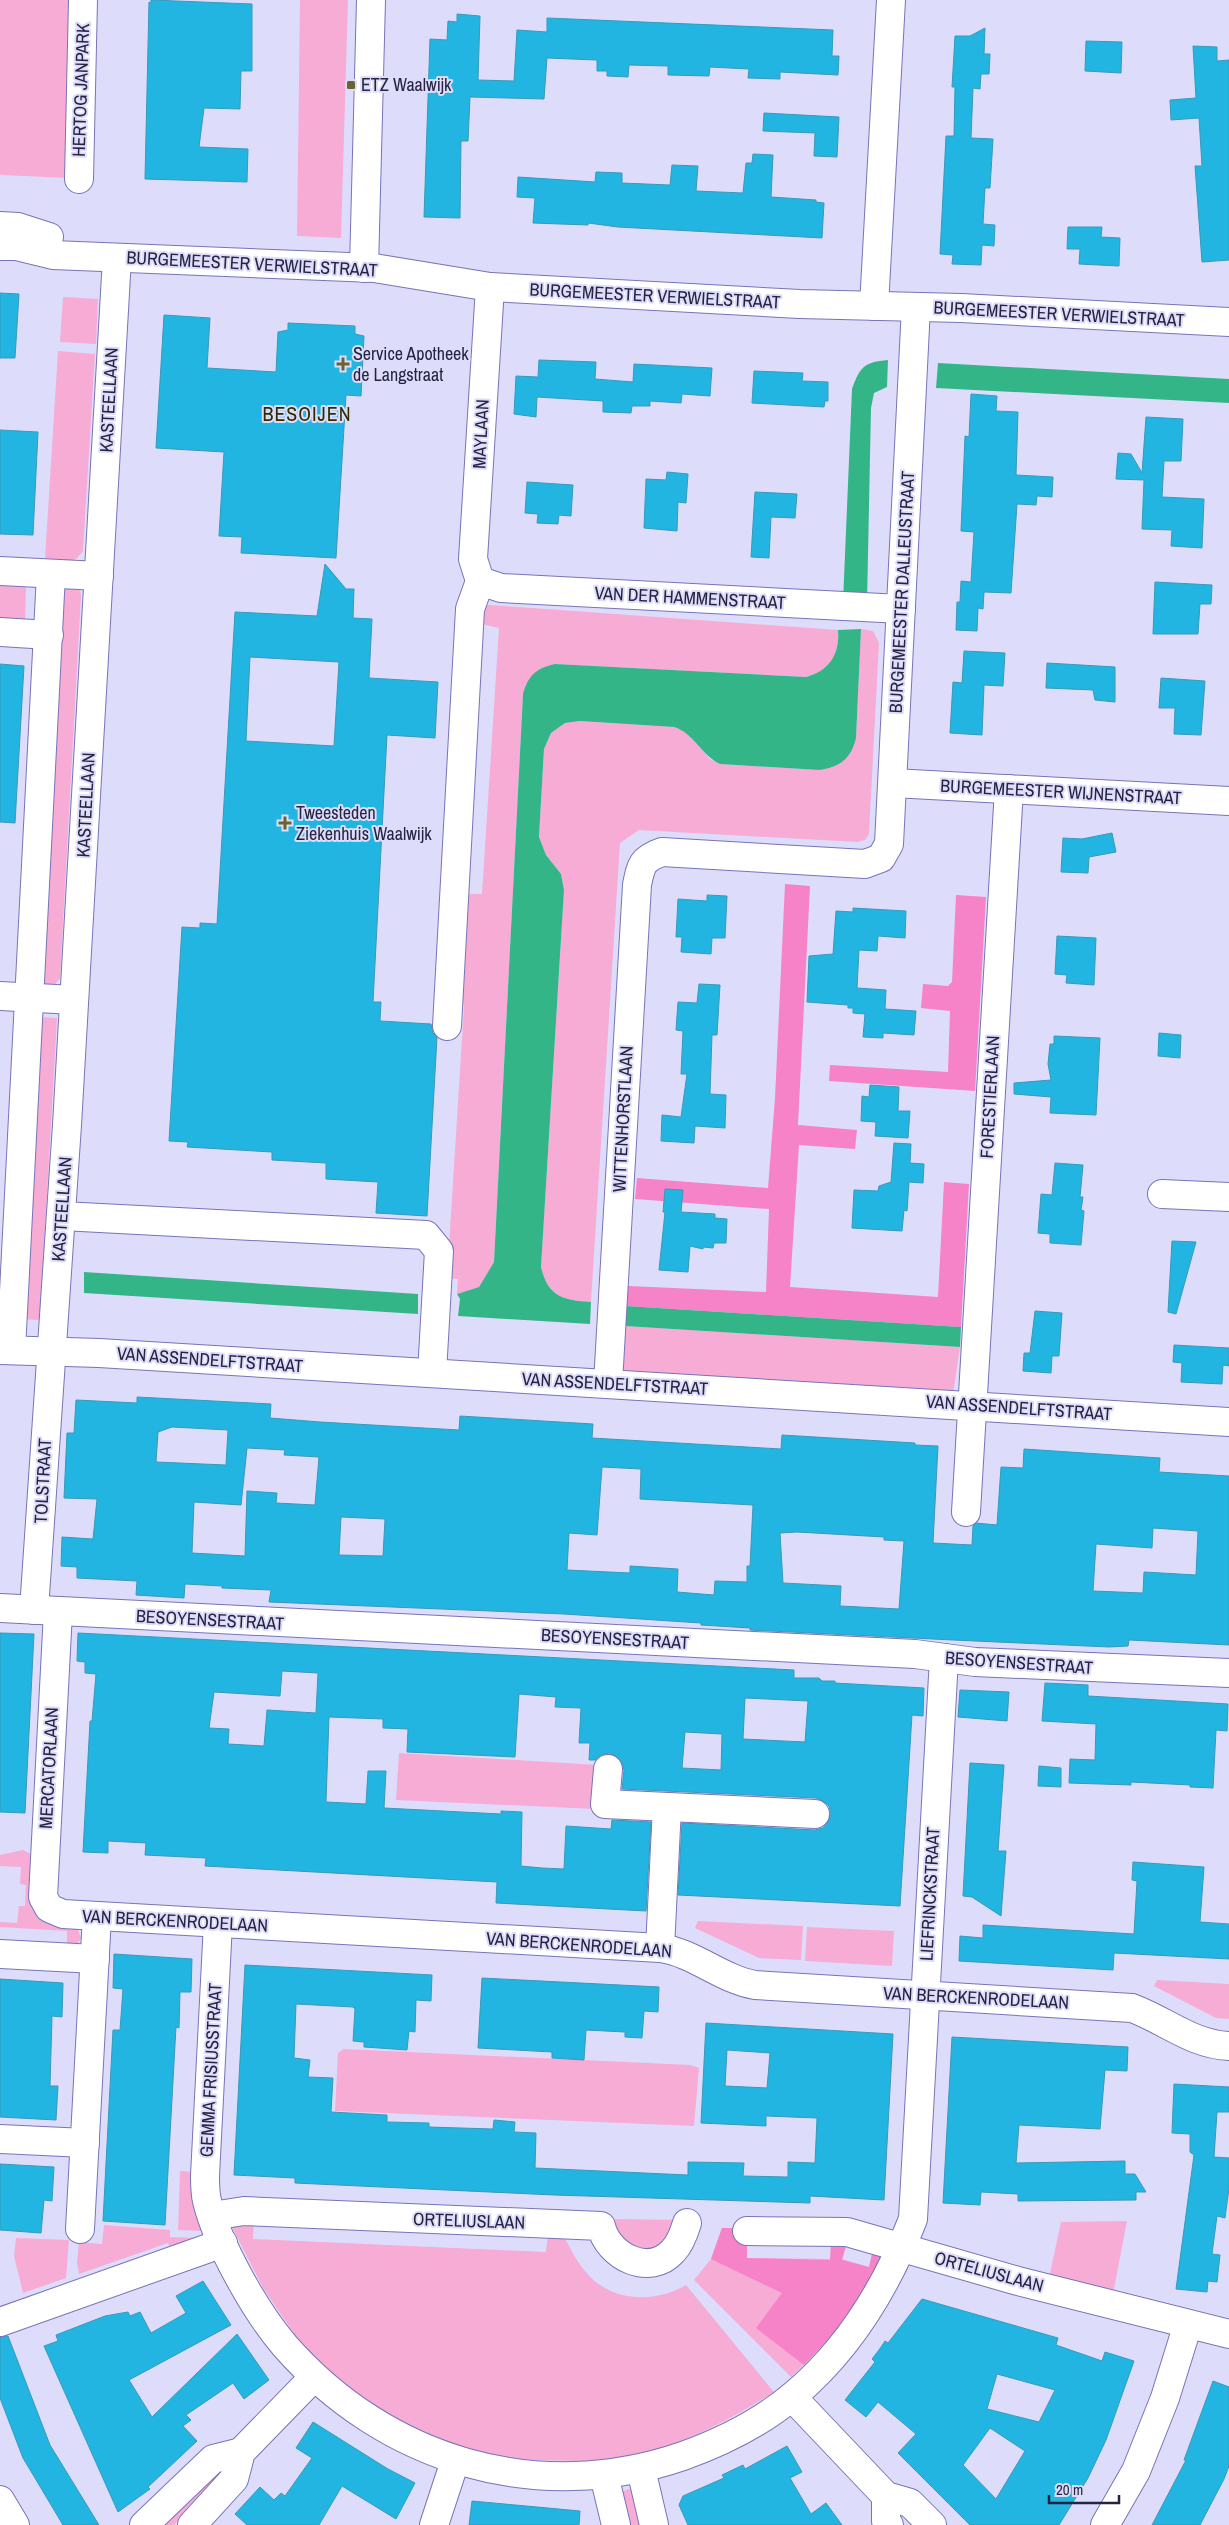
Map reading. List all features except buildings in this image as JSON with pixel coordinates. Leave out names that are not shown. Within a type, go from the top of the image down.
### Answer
[{"type":"street","name":"HERTOG JANPARK","points":[[79,179],[83,0]]},
{"type":"street","points":[[364,268],[371,0]]},
{"type":"street","points":[[874,306],[892,0]]},
{"type":"street","name":"BURGEMEESTER VERWIELSTRAAT","points":[[0,226],[18,227],[50,237],[89,256]]},
{"type":"street","name":"BURGEMEESTER VERWIELSTRAAT","points":[[0,246],[16,246],[53,255],[364,268],[490,287],[1227,324]]},
{"type":"street","name":"KASTEELLAAN","points":[[52,1351],[62,1216],[117,258]]},
{"type":"street","name":"MAYLAAN","points":[[480,581],[474,559],[490,287]]},
{"type":"street","name":"BURGEMEESTER DALLEUSTRAAT","points":[[648,857],[662,852],[865,864],[881,858],[888,844],[893,783],[916,307]]},
{"type":"street","points":[[0,572],[100,576]]},
{"type":"street","points":[[5,1350],[30,998],[51,574]]},
{"type":"street","points":[[447,1026],[470,609],[480,581]]},
{"type":"street","name":"VAN DER HAMMENSTRAAT","points":[[480,581],[501,588],[901,609]]},
{"type":"street","points":[[0,632],[48,635]]},
{"type":"street","name":"BURGEMEESTER WIJNENSTRAAT","points":[[893,783],[1229,801]]},
{"type":"street","name":"FORESTIERLAAN","points":[[966,1512],[1009,789]]},
{"type":"street","name":"WITTENHORSTLAAN","points":[[608,1383],[638,885],[641,868],[648,857]]},
{"type":"street","points":[[0,996],[74,1000]]},
{"type":"street","points":[[1162,1194],[1229,1198]]},
{"type":"street","points":[[62,1216],[426,1235],[439,1252],[432,1374]]},
{"type":"street","name":"VAN ASSENDELFTSTRAAT","points":[[5,1350],[52,1351],[608,1383],[1229,1422]]},
{"type":"street","name":"TOLSTRAAT","points":[[46,1611],[52,1351]]},
{"type":"street","name":"BESOYENSESTRAAT","points":[[0,1608],[905,1654],[1004,1663],[1229,1673]]},
{"type":"street","name":"MERCATORLAAN","points":[[46,1611],[43,1897],[49,1908],[63,1914]]},
{"type":"street","name":"LIEFRINCKSTRAAT","points":[[604,2474],[641,2469],[716,2443],[748,2426],[792,2397],[833,2357],[854,2331],[884,2285],[902,2248],[915,2210],[944,1658]]},
{"type":"street","points":[[608,1769],[606,1804],[815,1814]]},
{"type":"street","points":[[660,1948],[667,1807]]},
{"type":"street","name":"VAN BERCKENRODELAAN","points":[[63,1914],[660,1948],[683,1953],[743,1983],[1132,2008],[1199,2042],[1229,2046]]},
{"type":"street","points":[[80,2230],[97,1916]]},
{"type":"street","name":"GEMMA FRISIUSSTRAAT","points":[[218,1923],[205,2176],[206,2199],[223,2243],[260,2314],[314,2377],[328,2390],[380,2426],[456,2461],[525,2474],[604,2474]]},
{"type":"street","points":[[0,1954],[95,1959]]},
{"type":"street","points":[[0,2139],[85,2143]]},
{"type":"street","name":"ORTELIUSLAAN","points":[[212,2216],[244,2211],[601,2226],[604,2239],[614,2250],[624,2258],[639,2262],[656,2261],[673,2252],[682,2238],[687,2224]]},
{"type":"street","name":"ORTELIUSLAAN","points":[[747,2231],[847,2232],[1229,2334]]},
{"type":"street","points":[[0,2322],[223,2243]]},
{"type":"street","points":[[1105,2525],[1136,2470],[1165,2398],[1188,2324]]},
{"type":"street","points":[[192,2525],[234,2479],[241,2452],[314,2377]]},
{"type":"street","points":[[792,2397],[886,2496],[910,2503],[932,2525]]},
{"type":"street","points":[[144,2525],[213,2459],[241,2452]]},
{"type":"street","points":[[434,2525],[456,2461]]},
{"type":"street","points":[[641,2469],[654,2525]]},
{"type":"street","points":[[604,2474],[616,2525]]},
{"type":"street","points":[[886,2496],[886,2521],[889,2525]]},
{"type":"street","points":[[0,2500],[15,2525]]},
{"type":"shaded area","points":[[0,0],[72,0],[70,178],[0,175]]},
{"type":"shaded area","points":[[300,0],[348,0],[341,238],[297,236]]},
{"type":"shaded area","points":[[63,297],[98,299],[96,344],[60,342]]},
{"type":"shaded area","points":[[58,351],[95,354],[83,551],[72,561],[49,564],[50,559],[45,559]]},
{"type":"shaded area","points":[[888,360],[887,387],[874,393],[871,408],[867,604],[843,602],[852,389],[864,367],[873,362]]},
{"type":"shaded area","points":[[938,363],[1229,379],[1229,403],[936,388]]},
{"type":"shaded area","points":[[0,583],[26,585],[25,625],[0,625]]},
{"type":"shaded area","points":[[63,586],[79,587],[81,595],[60,978],[53,987],[43,986]]},
{"type":"shaded area","points":[[477,604],[838,630],[838,638],[832,660],[821,670],[806,677],[555,664],[538,671],[529,682],[523,694],[494,1262],[479,1287],[457,1294],[458,1279],[447,1278],[464,1007],[460,984],[465,894],[482,894],[499,628],[477,623]]},
{"type":"shaded area","points":[[861,629],[873,631],[879,643],[869,834],[865,840],[857,842],[639,830],[620,843],[591,1302],[572,1300],[558,1295],[548,1285],[541,1267],[564,890],[561,874],[546,855],[539,837],[544,749],[551,733],[565,723],[580,721],[674,727],[684,730],[710,759],[720,764],[819,770],[856,738]]},
{"type":"shaded area","points":[[861,629],[856,738],[848,757],[833,767],[819,770],[720,764],[713,760],[687,734],[674,727],[580,721],[565,723],[551,733],[544,749],[539,837],[546,855],[561,874],[564,890],[541,1267],[548,1285],[558,1295],[572,1300],[591,1302],[590,1324],[458,1316],[460,1299],[457,1294],[479,1287],[494,1262],[523,694],[527,682],[538,671],[555,664],[806,677],[821,670],[832,660],[837,646],[838,630]]},
{"type":"shaded area","points":[[785,884],[810,886],[798,1125],[857,1130],[855,1149],[799,1145],[790,1287],[938,1297],[944,1182],[969,1184],[961,1327],[626,1306],[628,1286],[766,1292],[769,1209],[635,1199],[637,1178],[768,1188],[775,1098]]},
{"type":"shaded area","points":[[956,895],[986,897],[975,1091],[829,1081],[830,1065],[948,1072],[950,1011],[921,1008],[923,984],[948,986],[952,982]]},
{"type":"shaded area","points":[[38,1017],[57,1018],[40,1320],[20,1319]]},
{"type":"shaded area","points":[[84,1272],[418,1294],[418,1314],[84,1293]]},
{"type":"shaded area","points":[[626,1306],[961,1327],[960,1347],[625,1326]]},
{"type":"shaded area","points":[[625,1326],[960,1347],[953,1394],[621,1375]]},
{"type":"shaded area","points":[[399,1753],[598,1765],[595,1809],[396,1800]]},
{"type":"shaded area","points":[[23,1850],[33,1855],[32,1890],[38,1915],[51,1922],[77,1927],[81,1938],[77,1945],[67,1947],[67,1931],[0,1927],[0,1922],[17,1923],[19,1906],[25,1906],[26,1885],[20,1884],[21,1867],[0,1866],[0,1855]]},
{"type":"shaded area","points":[[698,1921],[803,1926],[801,1960],[759,1958],[695,1928]]},
{"type":"shaded area","points":[[807,1927],[894,1931],[892,1966],[805,1961]]},
{"type":"shaded area","points":[[1157,1980],[1229,1984],[1229,2019],[1216,2018],[1154,1986]]},
{"type":"shaded area","points":[[344,2049],[690,2065],[699,2068],[694,2126],[335,2111],[338,2053]]},
{"type":"shaded area","points":[[180,2171],[197,2172],[203,2221],[202,2231],[178,2230]]},
{"type":"shaded area","points":[[614,2219],[678,2220],[660,2249],[631,2251],[615,2233]]},
{"type":"shaded area","points":[[1127,2221],[1113,2294],[1049,2278],[1061,2222]]},
{"type":"shaded area","points":[[254,2222],[253,2239],[546,2252],[548,2234],[563,2235],[582,2267],[595,2281],[619,2294],[647,2297],[674,2291],[686,2285],[774,2392],[715,2426],[653,2451],[655,2457],[585,2461],[481,2459],[382,2411],[335,2384],[295,2335],[263,2288],[231,2225]]},
{"type":"shaded area","points":[[104,2225],[170,2230],[170,2237],[198,2238],[171,2250],[168,2243],[79,2274],[77,2262],[79,2242],[102,2244]]},
{"type":"shaded area","points":[[722,2228],[747,2258],[842,2259],[869,2267],[873,2250],[871,2277],[858,2302],[824,2344],[791,2377],[694,2280],[711,2259]]},
{"type":"shaded area","points":[[722,2228],[737,2228],[747,2241],[747,2258],[830,2260],[831,2242],[847,2243],[842,2260],[869,2267],[873,2250],[885,2259],[836,2331],[804,2365],[756,2328],[782,2293],[711,2259]]},
{"type":"shaded area","points":[[16,2238],[69,2240],[66,2278],[23,2293],[14,2256]]},
{"type":"shaded area","points":[[213,2474],[219,2480],[212,2491],[203,2492],[174,2525],[155,2525],[160,2520],[170,2520],[201,2491],[201,2482]]},
{"type":"shaded area","points":[[633,2489],[642,2504],[637,2512],[639,2525],[630,2525],[620,2492]]},
{"type":"place","name":"ETZ Waalwijk","points":[[351,85]]},
{"type":"place","name":"Service Apotheek de Langstraat","points":[[343,364]]},
{"type":"place","name":"Tweesteden Ziekenhuis Waalwijk","points":[[285,823]]},
{"type":"district","name":"BESOIJEN","points":[[307,414]]}]
